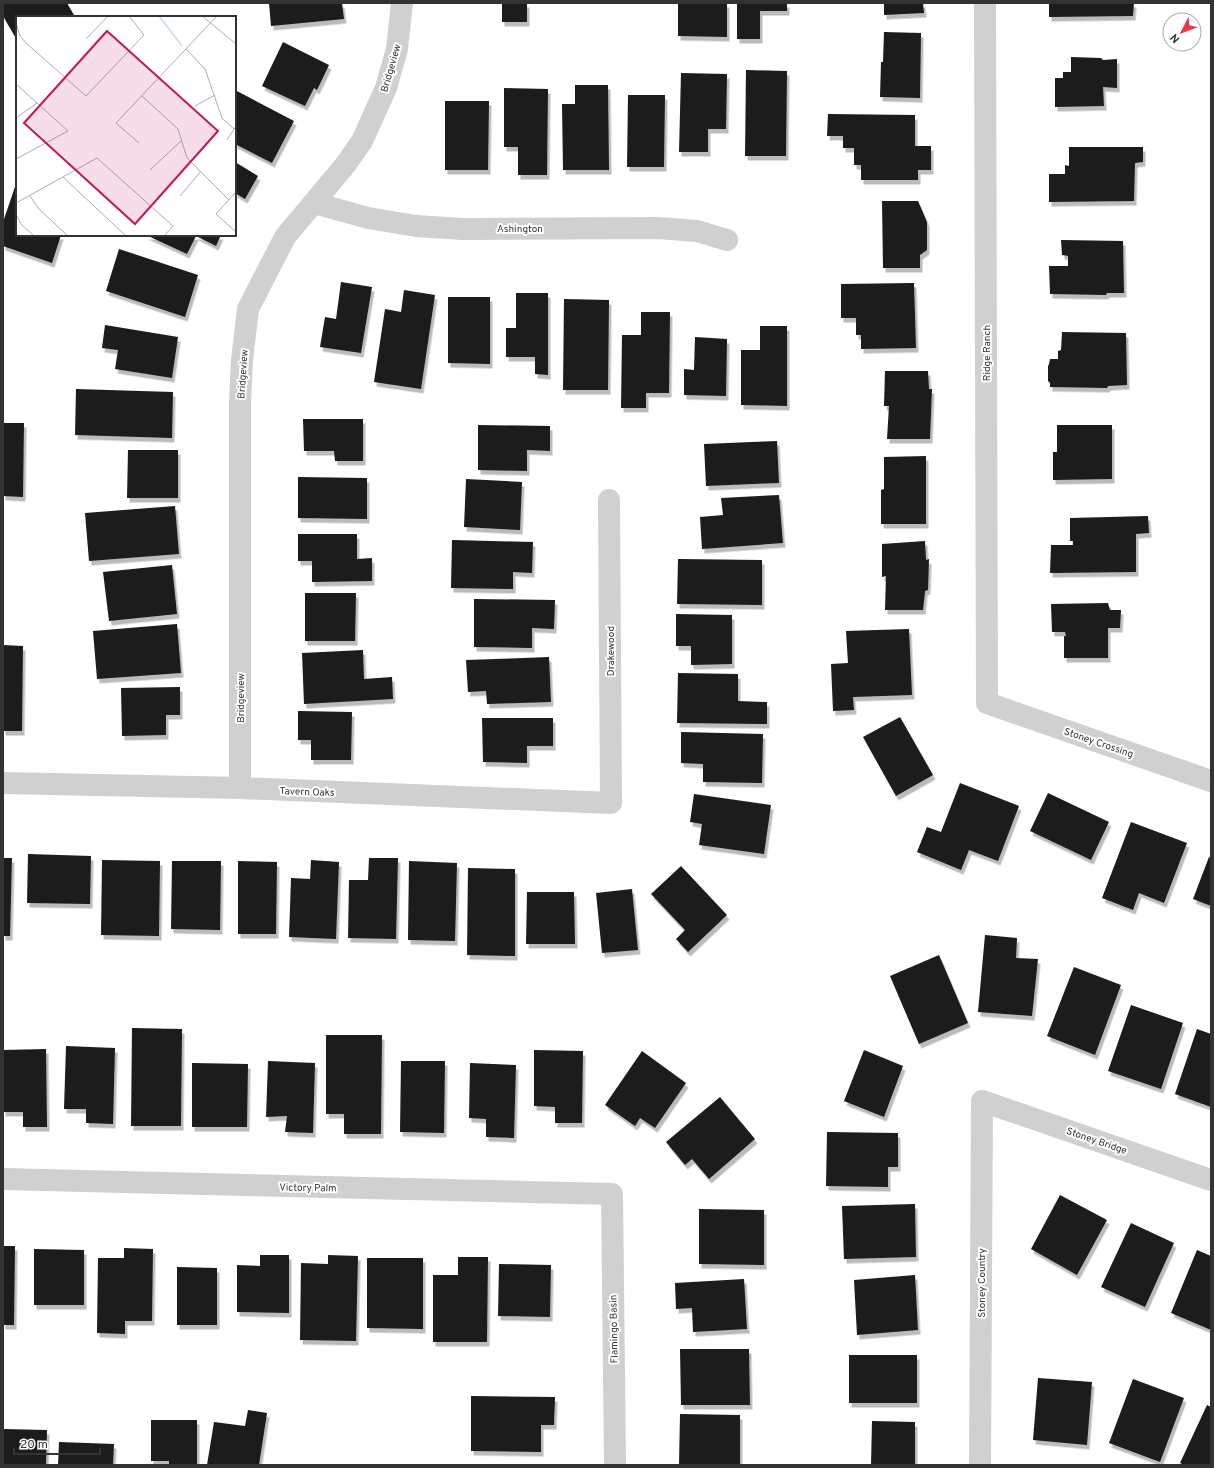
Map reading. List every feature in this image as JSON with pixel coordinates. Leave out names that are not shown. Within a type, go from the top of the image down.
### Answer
[{"type":"street","name":"Bridgeview","points":[[240,788],[240,402],[242,360],[248,309],[285,236],[346,164],[362,141],[386,88],[397,49],[402,3]]},
{"type":"street","name":"Ridge Ranch","points":[[985,3],[987,703]]},
{"type":"street","name":"Ashington","points":[[314,203],[368,218],[416,226],[462,229],[658,228],[697,231],[728,240]]},
{"type":"street","name":"Drakewood","points":[[609,500],[611,803]]},
{"type":"street","name":"Stoney Crossing","points":[[987,703],[1211,781]]},
{"type":"street","name":"Tavern Oaks","points":[[3,783],[240,788],[611,803]]},
{"type":"street","name":"Stoney Bridge","points":[[982,1101],[1211,1180]]},
{"type":"street","name":"Stoney Country","points":[[980,1465],[982,1101]]},
{"type":"street","name":"Victory Palm","points":[[3,1179],[612,1194]]},
{"type":"street","name":"Flamingo Basin","points":[[612,1194],[614,1465]]},
{"type":"building","points":[[3,3],[67,3],[74,16],[16,16],[16,38],[3,16]]},
{"type":"building","points":[[269,3],[342,3],[344,19],[271,26]]},
{"type":"building","points":[[502,3],[527,3],[527,22],[502,22]]},
{"type":"building","points":[[678,3],[727,3],[727,37],[678,36]]},
{"type":"building","points":[[737,3],[787,3],[787,11],[760,11],[760,39],[737,39]]},
{"type":"building","points":[[884,3],[923,3],[924,13],[884,15]]},
{"type":"building","points":[[1049,3],[1134,3],[1133,16],[1049,17]]},
{"type":"building","points":[[884,32],[921,33],[920,98],[880,97]]},
{"type":"building","points":[[283,42],[329,65],[317,90],[314,88],[305,106],[262,86]]},
{"type":"building","points":[[1071,57],[1101,58],[1103,60],[1117,59],[1117,88],[1103,87],[1104,106],[1055,107],[1055,78],[1063,78],[1063,72],[1071,72]]},
{"type":"building","points":[[746,70],[787,71],[786,156],[745,156]]},
{"type":"building","points":[[681,73],[727,74],[726,129],[708,129],[708,152],[679,152]]},
{"type":"building","points":[[575,85],[608,85],[609,170],[563,170],[562,104],[575,104]]},
{"type":"building","points":[[504,88],[548,89],[547,175],[518,175],[518,147],[504,147]]},
{"type":"building","points":[[236,91],[294,121],[272,163],[236,145]]},
{"type":"building","points":[[628,95],[665,95],[664,167],[627,167]]},
{"type":"building","points":[[445,101],[489,101],[488,170],[445,170]]},
{"type":"building","points":[[828,114],[915,115],[915,146],[931,146],[931,170],[918,170],[918,180],[861,180],[861,165],[854,165],[854,148],[843,148],[843,136],[827,136]]},
{"type":"building","points":[[1069,147],[1143,147],[1143,162],[1135,163],[1134,201],[1049,202],[1049,174],[1065,174],[1065,165],[1069,166]]},
{"type":"building","points":[[236,163],[258,176],[245,199],[236,194]]},
{"type":"building","points":[[16,184],[16,236],[61,236],[52,263],[3,246],[3,222]]},
{"type":"building","points":[[882,201],[918,201],[927,222],[927,250],[920,255],[920,268],[883,268]]},
{"type":"building","points":[[148,236],[196,236],[187,254]]},
{"type":"building","points":[[196,236],[221,236],[216,246]]},
{"type":"building","points":[[1061,240],[1123,241],[1124,293],[1107,293],[1106,295],[1050,294],[1049,266],[1068,266],[1068,256],[1062,255]]},
{"type":"building","points":[[119,249],[198,275],[185,317],[106,291]]},
{"type":"building","points":[[341,282],[372,287],[361,353],[320,347],[325,317],[336,319]]},
{"type":"building","points":[[914,283],[916,348],[861,349],[861,335],[856,335],[856,318],[841,318],[841,284]]},
{"type":"building","points":[[404,290],[435,295],[421,389],[374,382],[385,309],[401,312]]},
{"type":"building","points":[[516,293],[548,293],[548,375],[535,374],[535,357],[506,357],[506,328],[516,328]]},
{"type":"building","points":[[448,297],[490,297],[490,364],[448,363]]},
{"type":"building","points":[[564,299],[609,300],[608,390],[563,390]]},
{"type":"building","points":[[641,312],[670,312],[669,393],[646,393],[646,408],[621,408],[622,335],[641,335]]},
{"type":"building","points":[[105,325],[178,337],[172,378],[115,369],[118,350],[102,348]]},
{"type":"building","points":[[760,326],[787,326],[787,406],[741,405],[741,350],[760,350]]},
{"type":"building","points":[[1062,332],[1126,333],[1127,385],[1108,386],[1107,388],[1050,387],[1050,383],[1048,381],[1048,366],[1050,359],[1058,359],[1058,351],[1061,350]]},
{"type":"building","points":[[695,337],[727,339],[726,396],[684,395],[684,369],[694,370]]},
{"type":"building","points":[[885,371],[928,371],[929,389],[932,389],[930,439],[887,439],[889,406],[884,406]]},
{"type":"building","points":[[76,389],[173,392],[172,438],[75,435]]},
{"type":"building","points":[[303,419],[363,419],[363,461],[335,461],[334,451],[304,451]]},
{"type":"building","points":[[3,423],[24,423],[23,497],[3,496]]},
{"type":"building","points":[[478,425],[550,426],[550,451],[527,450],[527,471],[478,470]]},
{"type":"building","points":[[1057,425],[1112,425],[1112,479],[1053,480],[1053,452],[1057,452]]},
{"type":"building","points":[[777,441],[779,483],[706,486],[704,444]]},
{"type":"building","points":[[128,450],[178,450],[178,498],[127,498]]},
{"type":"building","points":[[926,456],[926,524],[881,524],[881,490],[884,489],[884,457]]},
{"type":"building","points":[[298,477],[367,478],[367,519],[298,518]]},
{"type":"building","points":[[466,479],[522,482],[520,530],[464,527]]},
{"type":"building","points":[[779,495],[783,543],[702,549],[700,517],[723,515],[721,498]]},
{"type":"building","points":[[175,506],[179,554],[89,561],[85,513]]},
{"type":"building","points":[[1148,516],[1149,533],[1136,534],[1136,572],[1050,573],[1051,545],[1073,545],[1073,541],[1070,541],[1070,518]]},
{"type":"building","points":[[298,534],[357,534],[357,559],[372,558],[372,581],[312,582],[312,561],[298,561]]},
{"type":"building","points":[[452,540],[533,542],[532,573],[513,572],[513,589],[451,588]]},
{"type":"building","points":[[925,541],[926,560],[929,559],[928,590],[925,591],[923,610],[885,610],[886,576],[882,577],[882,544]]},
{"type":"building","points":[[678,559],[762,560],[762,605],[677,604]]},
{"type":"building","points":[[172,565],[177,614],[109,621],[103,572]]},
{"type":"building","points":[[305,593],[356,593],[355,641],[305,641]]},
{"type":"building","points":[[474,599],[555,600],[554,629],[532,628],[532,648],[474,647]]},
{"type":"building","points":[[1108,603],[1110,610],[1121,610],[1120,628],[1108,628],[1108,658],[1064,658],[1064,636],[1066,636],[1065,632],[1052,632],[1051,604]]},
{"type":"building","points":[[676,614],[732,615],[732,664],[691,665],[691,646],[676,646]]},
{"type":"building","points":[[177,624],[181,673],[97,679],[93,631]]},
{"type":"building","points":[[909,629],[912,695],[853,697],[854,710],[833,711],[831,664],[848,663],[846,631]]},
{"type":"building","points":[[3,645],[23,646],[22,731],[3,731]]},
{"type":"building","points":[[363,650],[364,679],[392,677],[393,699],[304,704],[302,653]]},
{"type":"building","points":[[549,657],[551,702],[487,704],[486,691],[468,692],[466,660]]},
{"type":"building","points":[[678,673],[738,674],[738,701],[767,702],[767,724],[677,723]]},
{"type":"building","points":[[180,687],[180,715],[166,715],[166,735],[122,736],[121,688]]},
{"type":"building","points":[[298,711],[352,712],[351,760],[311,760],[311,740],[298,740]]},
{"type":"building","points":[[900,717],[933,775],[896,796],[863,737]]},
{"type":"building","points":[[482,718],[553,718],[553,746],[527,746],[527,763],[483,762]]},
{"type":"building","points":[[681,732],[763,734],[762,783],[703,782],[703,764],[681,763]]},
{"type":"building","points":[[960,783],[1019,806],[998,861],[969,850],[961,870],[917,852],[927,827],[941,832]]},
{"type":"building","points":[[1048,793],[1109,822],[1091,860],[1030,831]]},
{"type":"building","points":[[694,794],[771,805],[764,854],[699,845],[702,824],[690,822]]},
{"type":"building","points":[[1131,822],[1187,843],[1164,903],[1139,893],[1133,910],[1102,898]]},
{"type":"building","points":[[28,854],[91,856],[90,904],[27,903]]},
{"type":"building","points":[[1209,857],[1211,858],[1211,906],[1193,899]]},
{"type":"building","points":[[3,858],[12,858],[10,936],[3,936]]},
{"type":"building","points":[[369,858],[398,858],[396,939],[348,938],[349,880],[368,880]]},
{"type":"building","points":[[102,860],[160,861],[159,936],[101,935]]},
{"type":"building","points":[[311,860],[339,862],[336,939],[289,937],[291,878],[310,879]]},
{"type":"building","points":[[172,861],[221,861],[220,930],[171,929]]},
{"type":"building","points":[[238,861],[277,862],[276,934],[238,934]]},
{"type":"building","points":[[409,861],[457,863],[455,941],[408,940]]},
{"type":"building","points":[[681,866],[727,915],[688,952],[676,939],[685,930],[651,894]]},
{"type":"building","points":[[468,868],[515,869],[515,956],[467,955]]},
{"type":"building","points":[[632,889],[638,950],[602,953],[596,893]]},
{"type":"building","points":[[527,892],[574,892],[575,944],[526,944]]},
{"type":"building","points":[[985,935],[1017,938],[1016,958],[1038,959],[1032,1016],[978,1012]]},
{"type":"building","points":[[939,955],[968,1023],[919,1044],[890,976]]},
{"type":"building","points":[[1074,967],[1121,985],[1095,1055],[1047,1036]]},
{"type":"building","points":[[1131,1005],[1183,1023],[1161,1089],[1108,1071]]},
{"type":"building","points":[[132,1028],[182,1029],[181,1126],[131,1126]]},
{"type":"building","points":[[1197,1029],[1211,1034],[1211,1107],[1175,1094]]},
{"type":"building","points":[[326,1035],[382,1035],[381,1134],[344,1134],[344,1114],[326,1114]]},
{"type":"building","points":[[66,1046],[115,1048],[113,1124],[86,1123],[86,1109],[64,1109]]},
{"type":"building","points":[[46,1049],[47,1127],[23,1127],[23,1112],[3,1112],[3,1050]]},
{"type":"building","points":[[534,1050],[583,1051],[582,1123],[555,1123],[555,1107],[534,1106]]},
{"type":"building","points":[[864,1050],[903,1066],[884,1117],[844,1101]]},
{"type":"building","points":[[642,1051],[686,1083],[655,1128],[640,1118],[635,1126],[605,1105]]},
{"type":"building","points":[[268,1061],[315,1063],[313,1133],[285,1132],[287,1116],[266,1117]]},
{"type":"building","points":[[401,1061],[445,1061],[444,1133],[400,1132]]},
{"type":"building","points":[[192,1063],[248,1064],[247,1127],[192,1127]]},
{"type":"building","points":[[470,1063],[516,1065],[514,1138],[486,1137],[486,1119],[469,1118]]},
{"type":"building","points":[[720,1097],[755,1139],[709,1179],[692,1159],[685,1165],[666,1142]]},
{"type":"building","points":[[827,1132],[898,1133],[898,1167],[888,1167],[888,1187],[826,1186]]},
{"type":"building","points":[[1060,1195],[1107,1220],[1077,1275],[1031,1249]]},
{"type":"building","points":[[915,1204],[916,1257],[844,1259],[842,1206]]},
{"type":"building","points":[[699,1209],[764,1210],[764,1265],[699,1264]]},
{"type":"building","points":[[1131,1223],[1174,1243],[1145,1307],[1101,1287]]},
{"type":"building","points":[[3,1246],[15,1246],[14,1325],[3,1325]]},
{"type":"building","points":[[124,1248],[153,1249],[152,1321],[125,1321],[125,1334],[97,1333],[98,1258],[124,1258]]},
{"type":"building","points":[[34,1249],[84,1250],[84,1305],[34,1305]]},
{"type":"building","points":[[1197,1250],[1211,1256],[1211,1330],[1171,1313]]},
{"type":"building","points":[[260,1255],[289,1255],[289,1313],[237,1312],[237,1265],[260,1266]]},
{"type":"building","points":[[328,1255],[358,1256],[356,1341],[300,1340],[301,1263],[328,1264]]},
{"type":"building","points":[[458,1257],[488,1257],[487,1342],[433,1342],[433,1275],[458,1275]]},
{"type":"building","points":[[367,1258],[423,1258],[423,1329],[367,1328]]},
{"type":"building","points":[[499,1264],[551,1265],[550,1317],[498,1316]]},
{"type":"building","points":[[177,1267],[217,1268],[217,1325],[177,1325]]},
{"type":"building","points":[[915,1275],[918,1330],[857,1335],[854,1280]]},
{"type":"building","points":[[744,1279],[747,1329],[693,1332],[692,1308],[676,1309],[675,1283]]},
{"type":"building","points":[[680,1349],[749,1349],[750,1405],[681,1405]]},
{"type":"building","points":[[849,1355],[917,1355],[917,1403],[849,1403]]},
{"type":"building","points":[[1038,1378],[1092,1382],[1087,1445],[1033,1440]]},
{"type":"building","points":[[1133,1379],[1184,1398],[1160,1462],[1109,1443]]},
{"type":"building","points":[[471,1396],[555,1397],[554,1425],[541,1425],[541,1452],[471,1451]]},
{"type":"building","points":[[1207,1405],[1211,1407],[1211,1465],[1184,1465],[1180,1463]]},
{"type":"building","points":[[248,1410],[267,1413],[259,1465],[207,1465],[214,1422],[245,1426]]},
{"type":"building","points":[[680,1414],[740,1415],[740,1465],[679,1465]]},
{"type":"building","points":[[151,1420],[197,1420],[197,1465],[169,1465],[169,1461],[151,1461]]},
{"type":"building","points":[[872,1421],[915,1422],[915,1465],[871,1465]]},
{"type":"building","points":[[3,1429],[47,1430],[46,1465],[3,1465]]},
{"type":"building","points":[[59,1442],[114,1444],[113,1465],[58,1465]]}]
